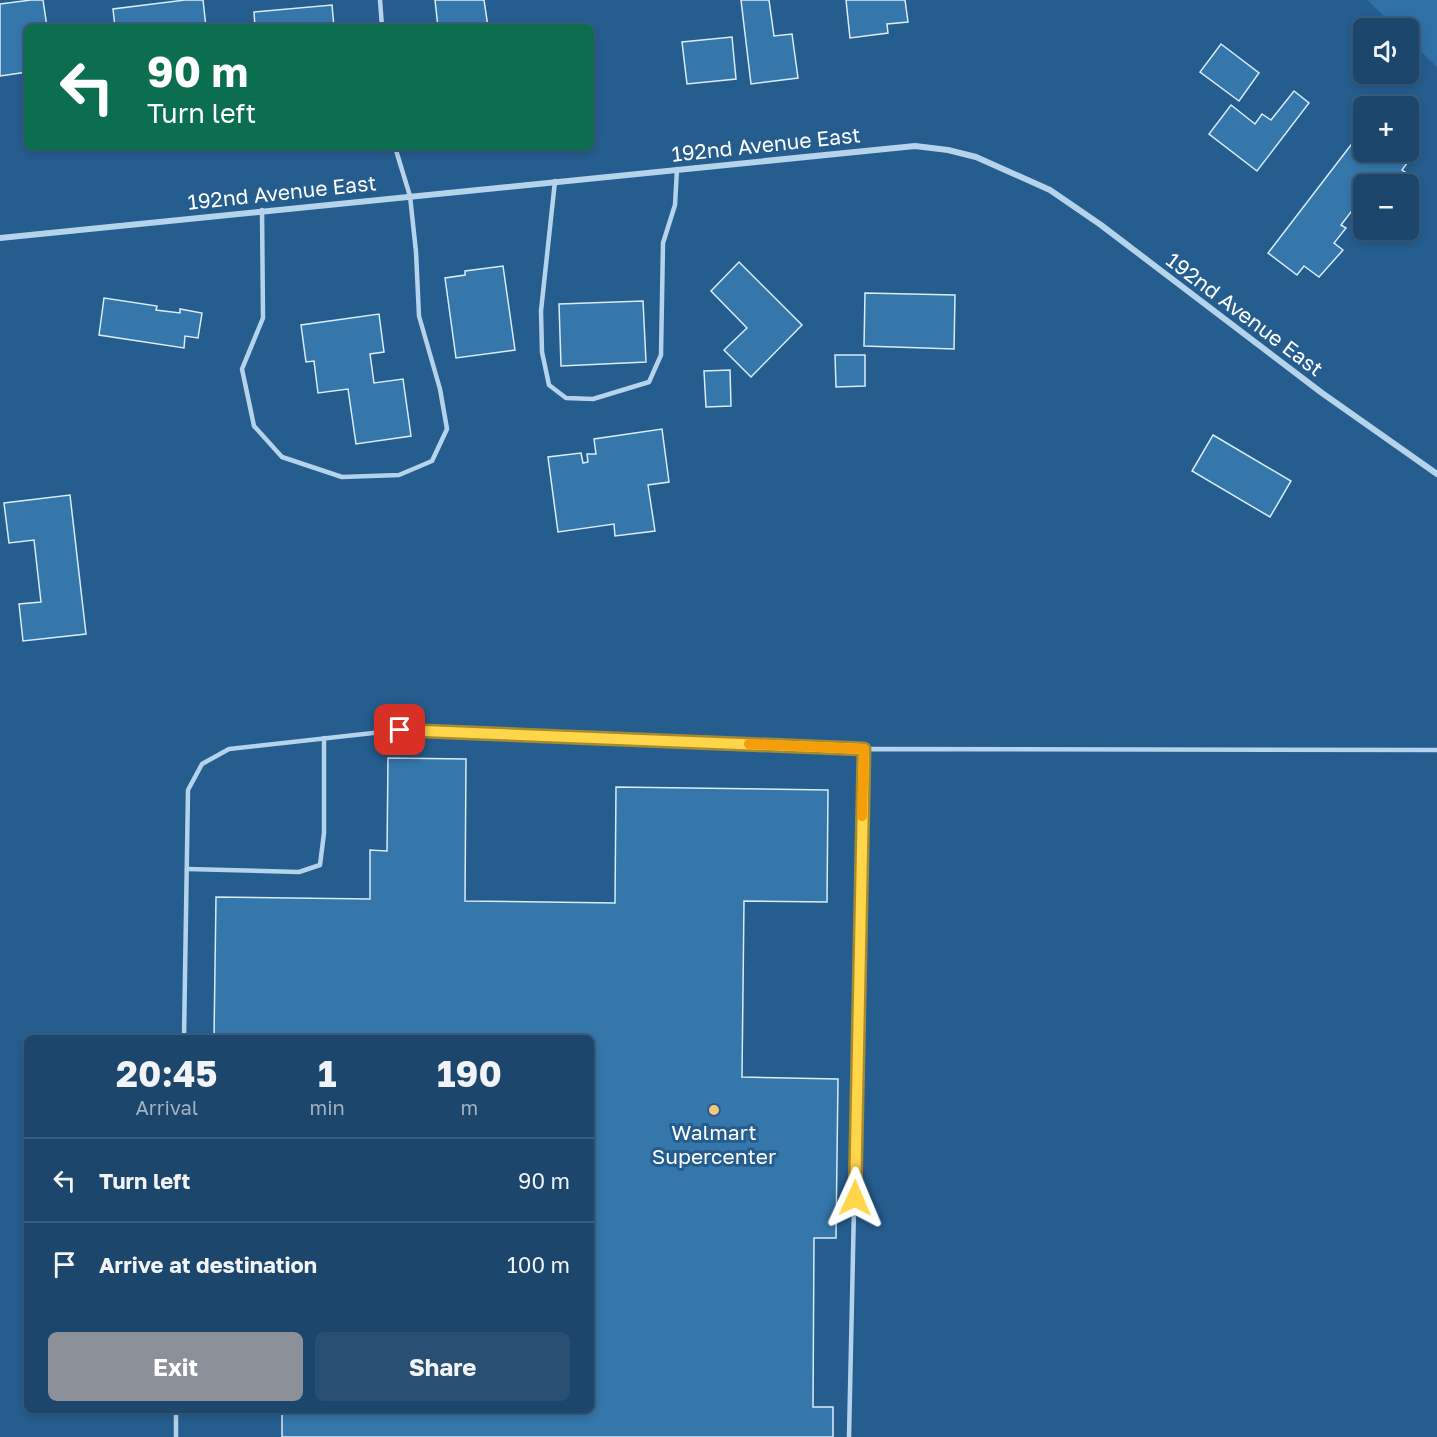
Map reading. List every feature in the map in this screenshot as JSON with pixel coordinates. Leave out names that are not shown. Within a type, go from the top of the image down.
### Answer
[{"type":"street","name":"192nd Avenue East","points":[[0,238],[915,146],[948,150],[1012,172],[1050,190],[1101,225],[1322,393],[1437,474]]},
{"type":"lane","points":[[380,0],[382,24]]},
{"type":"lane","points":[[262,210],[262,318],[242,369],[254,426],[282,457],[342,477],[399,475],[432,461],[447,429],[440,389],[419,316],[410,196],[396,150]]},
{"type":"lane","points":[[555,181],[541,311],[542,352],[549,385],[566,398],[593,399],[649,382],[661,355],[663,243],[675,205],[677,169]]},
{"type":"lane","points":[[184,1035],[188,790],[202,764],[228,749],[400,730],[864,749],[1437,750]]},
{"type":"lane","points":[[187,869],[299,872],[320,866],[324,832],[324,738]]},
{"type":"lane","points":[[849,1437],[864,749]]},
{"type":"lane","points":[[176,1413],[176,1437]]},
{"type":"shaded area","points":[[1367,0],[1437,0],[1437,67],[1419,50],[1419,18],[1386,18]]},
{"type":"building","points":[[43,0],[47,24],[24,24],[24,72],[0,76],[0,4]]},
{"type":"building","points":[[203,0],[206,24],[115,24],[113,9]]},
{"type":"building","points":[[435,0],[484,0],[488,24],[438,24]]},
{"type":"building","points":[[741,0],[769,0],[774,36],[792,34],[798,78],[751,84]]},
{"type":"building","points":[[846,0],[905,0],[908,22],[887,24],[888,33],[850,38]]},
{"type":"building","points":[[332,5],[334,24],[255,24],[254,12]]},
{"type":"building","points":[[732,37],[736,79],[687,84],[682,42]]},
{"type":"building","points":[[1221,44],[1259,73],[1239,101],[1200,72]]},
{"type":"building","points":[[1294,91],[1309,103],[1257,171],[1209,134],[1231,105],[1255,124],[1262,114],[1271,120]]},
{"type":"building","points":[[1353,142],[1353,162],[1408,162],[1402,170],[1405,172],[1404,174],[1353,174],[1353,209],[1341,225],[1346,228],[1334,243],[1343,250],[1319,277],[1304,266],[1297,275],[1268,253]]},
{"type":"building","points":[[739,262],[802,325],[751,377],[724,350],[747,328],[711,291]]},
{"type":"building","points":[[503,266],[515,350],[456,358],[445,278],[465,275],[465,271]]},
{"type":"building","points":[[865,293],[955,295],[954,349],[864,346]]},
{"type":"building","points":[[104,298],[157,306],[156,310],[180,313],[180,309],[202,313],[198,338],[185,336],[184,348],[99,335]]},
{"type":"building","points":[[643,301],[646,362],[561,366],[559,304]]},
{"type":"building","points":[[379,314],[384,352],[370,354],[374,383],[403,379],[411,436],[356,444],[348,389],[318,393],[314,361],[306,362],[301,325]]},
{"type":"building","points":[[835,355],[865,355],[865,386],[836,387]]},
{"type":"building","points":[[730,370],[731,406],[706,407],[704,371]]},
{"type":"building","points":[[662,429],[669,482],[648,485],[655,531],[615,536],[614,524],[558,532],[548,457],[581,453],[583,463],[588,462],[587,454],[596,454],[594,439]]},
{"type":"building","points":[[1213,435],[1291,481],[1270,517],[1192,471]]},
{"type":"building","points":[[70,495],[86,634],[23,641],[19,604],[41,602],[34,540],[9,543],[4,503]]},
{"type":"building","name":"Walmart Supercenter","points":[[388,758],[466,759],[465,901],[615,903],[616,787],[828,790],[827,902],[744,901],[742,1077],[838,1079],[836,1238],[814,1238],[813,1407],[833,1407],[833,1437],[282,1437],[282,1413],[594,1413],[594,1035],[214,1035],[216,897],[370,899],[370,850],[387,851]]},
{"type":"slow traffic","points":[[749,744],[864,749],[862,816]]},
{"type":"place","name":"Walmart Supercenter","points":[[714,1110]]},
{"type":"route","points":[[400,730],[864,749],[855,1198]]}]
